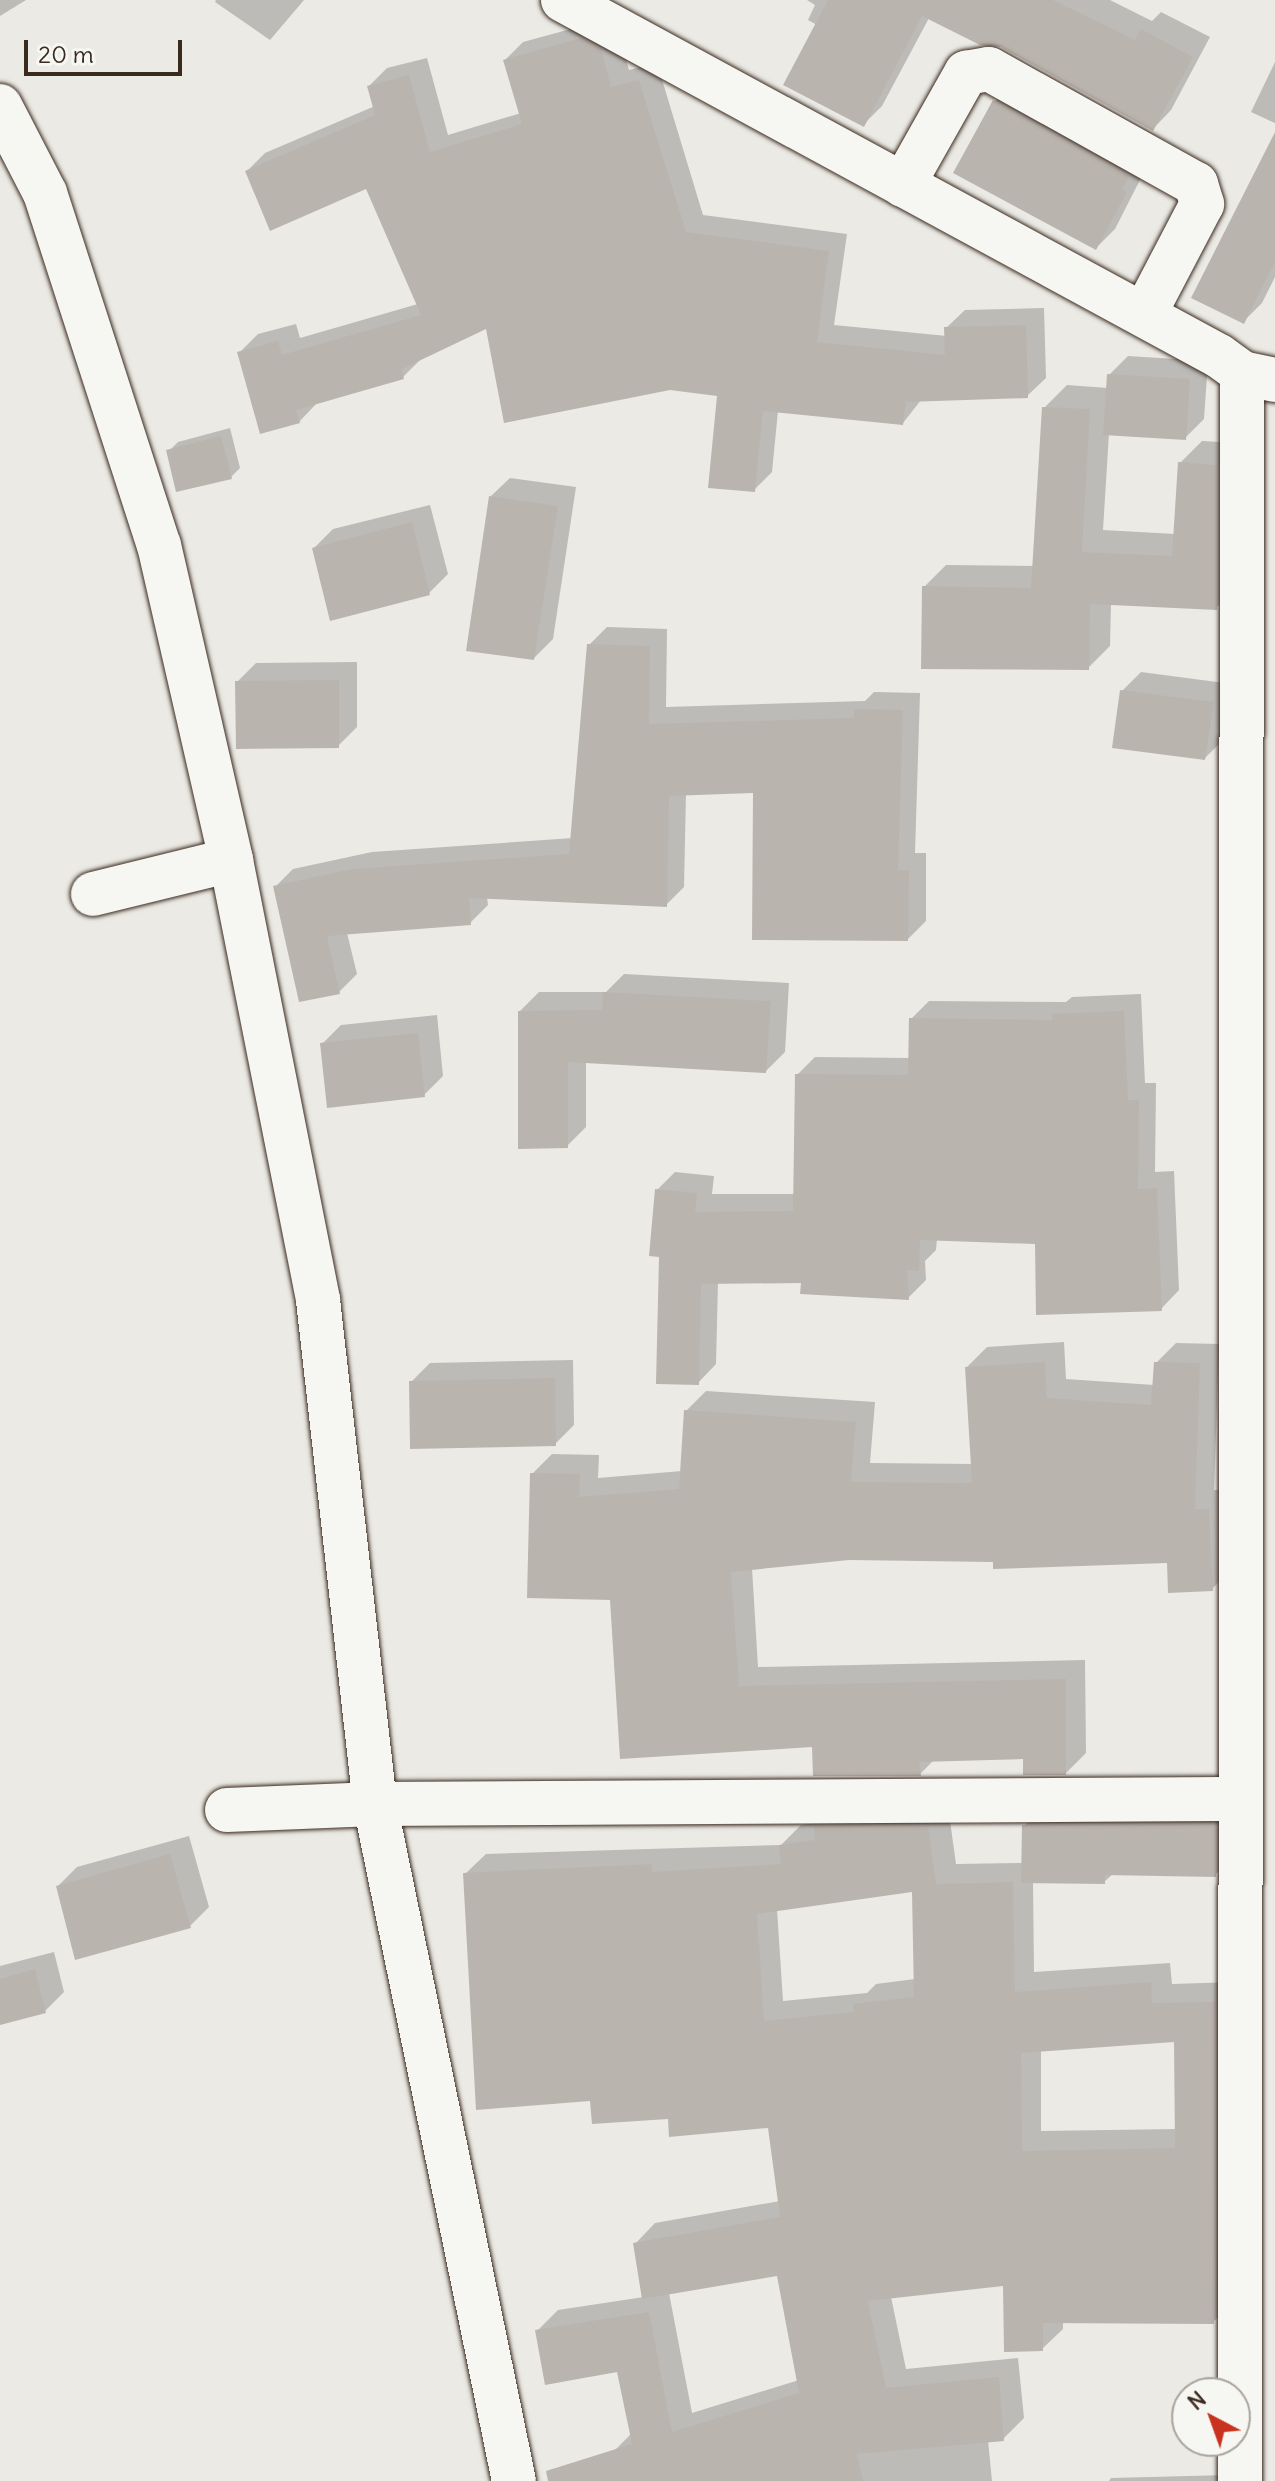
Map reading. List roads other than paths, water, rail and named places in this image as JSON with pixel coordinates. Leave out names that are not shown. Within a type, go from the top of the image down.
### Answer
[{"type":"street","points":[[563,0],[1258,376],[1245,887],[1240,2481]]},
{"type":"street","points":[[903,185],[966,73],[989,69],[1196,184],[1202,204],[1144,315]]},
{"type":"street","points":[[0,106],[45,193],[159,545],[231,860],[318,1300],[375,1804],[514,2481]]},
{"type":"street","points":[[93,894],[231,860]]},
{"type":"street","points":[[227,1810],[375,1804],[1240,1799]]}]
